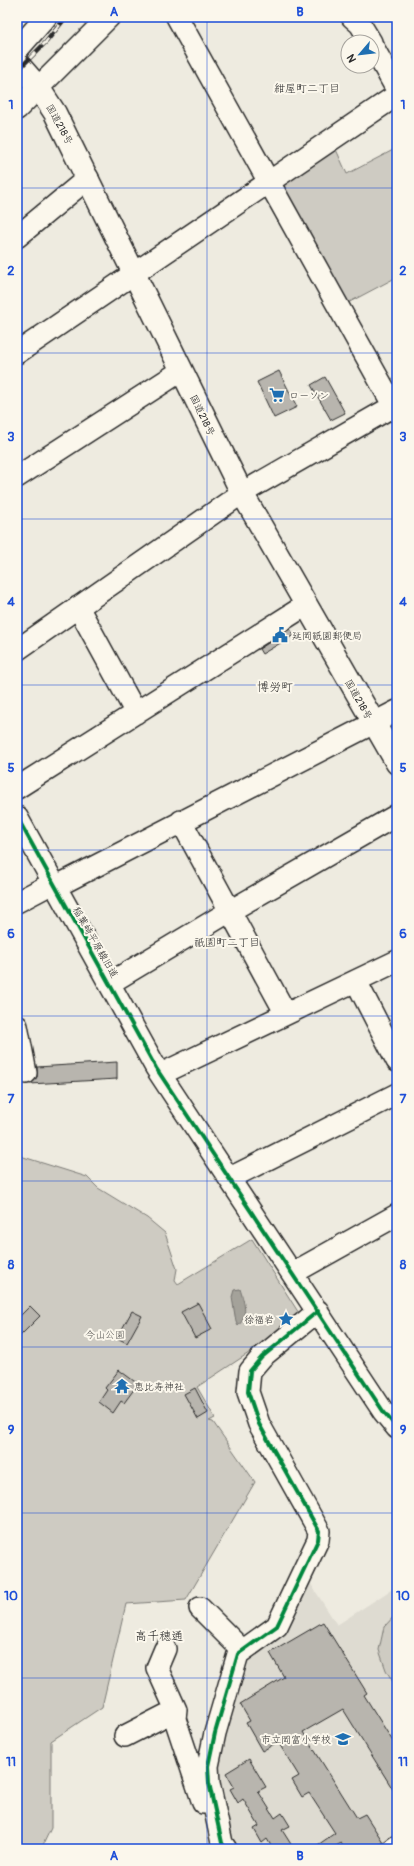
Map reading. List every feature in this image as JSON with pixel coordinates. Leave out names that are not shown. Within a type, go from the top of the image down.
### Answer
[{"type":"highway","name":"国道218号","points":[[17,63],[38,87],[55,113],[242,493],[397,763]]},
{"type":"street","points":[[17,50],[46,17]]},
{"type":"street","points":[[17,109],[109,17]]},
{"type":"street","points":[[17,650],[242,493],[396,407],[177,17]]},
{"type":"street","points":[[352,17],[360,24],[366,34]]},
{"type":"street","points":[[380,59],[397,90]]},
{"type":"street","points":[[17,353],[397,95]]},
{"type":"street","points":[[17,237],[88,178]]},
{"type":"street","points":[[17,477],[181,371]]},
{"type":"street","points":[[17,788],[306,605]]},
{"type":"street","points":[[78,607],[136,713]]},
{"type":"street","points":[[17,902],[182,821],[397,711]]},
{"type":"street","points":[[110,983],[230,911],[397,815]]},
{"type":"street","name":"稲葉崎平原線旧道","points":[[17,816],[54,885],[161,1074],[384,1411],[397,1428]]},
{"type":"street","points":[[182,821],[286,1014]]},
{"type":"street","points":[[161,1074],[397,961]]},
{"type":"street","points":[[356,981],[397,1061]]},
{"type":"street","points":[[17,1026],[26,1073]]},
{"type":"street","points":[[230,1178],[397,1094]]},
{"type":"street","points":[[293,1273],[397,1215]]},
{"type":"street","points":[[220,1841],[208,1766],[215,1733],[238,1654],[277,1626],[318,1540],[319,1531],[260,1424],[248,1392],[250,1372],[262,1357],[318,1310]]},
{"type":"street","points":[[200,1608],[242,1650]]},
{"type":"street","points":[[165,1649],[157,1668],[176,1710],[175,1720],[206,1813],[220,1841]]},
{"type":"street","points":[[125,1736],[166,1715],[175,1720]]},
{"type":"street","points":[[393,1849],[397,1846]]},
{"type":"shaded area","points":[[240,1289],[245,1313],[238,1326],[232,1297],[234,1290]]},
{"type":"shaded area","points":[[307,1578],[337,1625],[397,1586],[397,1839],[382,1849],[234,1849],[213,1778],[245,1660]]},
{"type":"green space","points":[[334,145],[347,174],[397,148],[397,277],[344,305],[281,194],[282,177]]},
{"type":"green space","name":"今山公園","points":[[17,1155],[87,1177],[98,1188],[147,1218],[165,1233],[177,1269],[175,1280],[178,1284],[252,1239],[302,1318],[197,1387],[215,1418],[209,1421],[213,1422],[255,1482],[186,1600],[126,1604],[102,1707],[51,1741],[51,1828],[41,1849],[17,1849]]},
{"type":"green space","points":[[397,1613],[397,1689],[386,1670],[379,1650],[384,1627]]},
{"type":"building","name":"ローソン","points":[[279,371],[297,407],[274,418],[257,382]]},
{"type":"building","points":[[325,377],[345,413],[331,420],[311,385]]},
{"type":"building","points":[[290,629],[294,635],[262,654],[259,649]]},
{"type":"building","points":[[117,1062],[117,1079],[30,1084],[37,1077],[37,1067]]},
{"type":"building","points":[[198,1303],[212,1329],[195,1338],[181,1312]]},
{"type":"building","points":[[30,1306],[40,1316],[17,1339],[17,1319]]},
{"type":"building","points":[[132,1311],[142,1316],[127,1343],[117,1338]]},
{"type":"building","name":"恵比寿神社","points":[[119,1370],[138,1384],[124,1403],[121,1401],[113,1413],[99,1402],[107,1390],[105,1388]]},
{"type":"building","points":[[195,1388],[208,1413],[198,1419],[184,1394]]},
{"type":"building","points":[[323,1622],[367,1693],[364,1695],[397,1748],[397,1796],[343,1709],[303,1732],[357,1818],[365,1814],[383,1842],[372,1849],[345,1849],[341,1843],[331,1849],[312,1849],[335,1833],[309,1793],[302,1797],[292,1780],[299,1776],[278,1742],[262,1751],[246,1723],[250,1721],[240,1704],[284,1677],[270,1653]]},
{"type":"building","points":[[249,1759],[266,1787],[258,1791],[275,1818],[282,1813],[290,1826],[282,1830],[294,1849],[273,1849],[267,1839],[262,1843],[254,1829],[259,1826],[243,1799],[238,1803],[230,1789],[234,1787],[226,1773]]},
{"type":"railway","points":[[17,71],[46,42],[66,17]]},
{"type":"cycle path","points":[[17,817],[156,1068],[383,1411],[397,1428]]},
{"type":"cycle path","points":[[226,1849],[222,1843],[209,1783],[208,1766],[215,1733],[238,1654],[277,1626],[318,1540],[319,1531],[259,1424],[248,1392],[250,1371],[262,1357],[318,1311]]},
{"type":"place","name":"ローソン","points":[[277,395]]},
{"type":"place","name":"延岡祇園郵便局","points":[[280,635]]},
{"type":"place","name":"徐福岩","points":[[286,1319]]},
{"type":"place","name":"恵比寿神社","points":[[122,1386]]},
{"type":"place","name":"市立岡富小学校","points":[[343,1739]]},
{"type":"district","name":"紺屋町二丁目","points":[[307,88]]},
{"type":"district","name":"博労町","points":[[275,687]]},
{"type":"district","name":"祇園町二丁目","points":[[227,942]]},
{"type":"district","name":"高千穂通","points":[[159,1636]]}]
